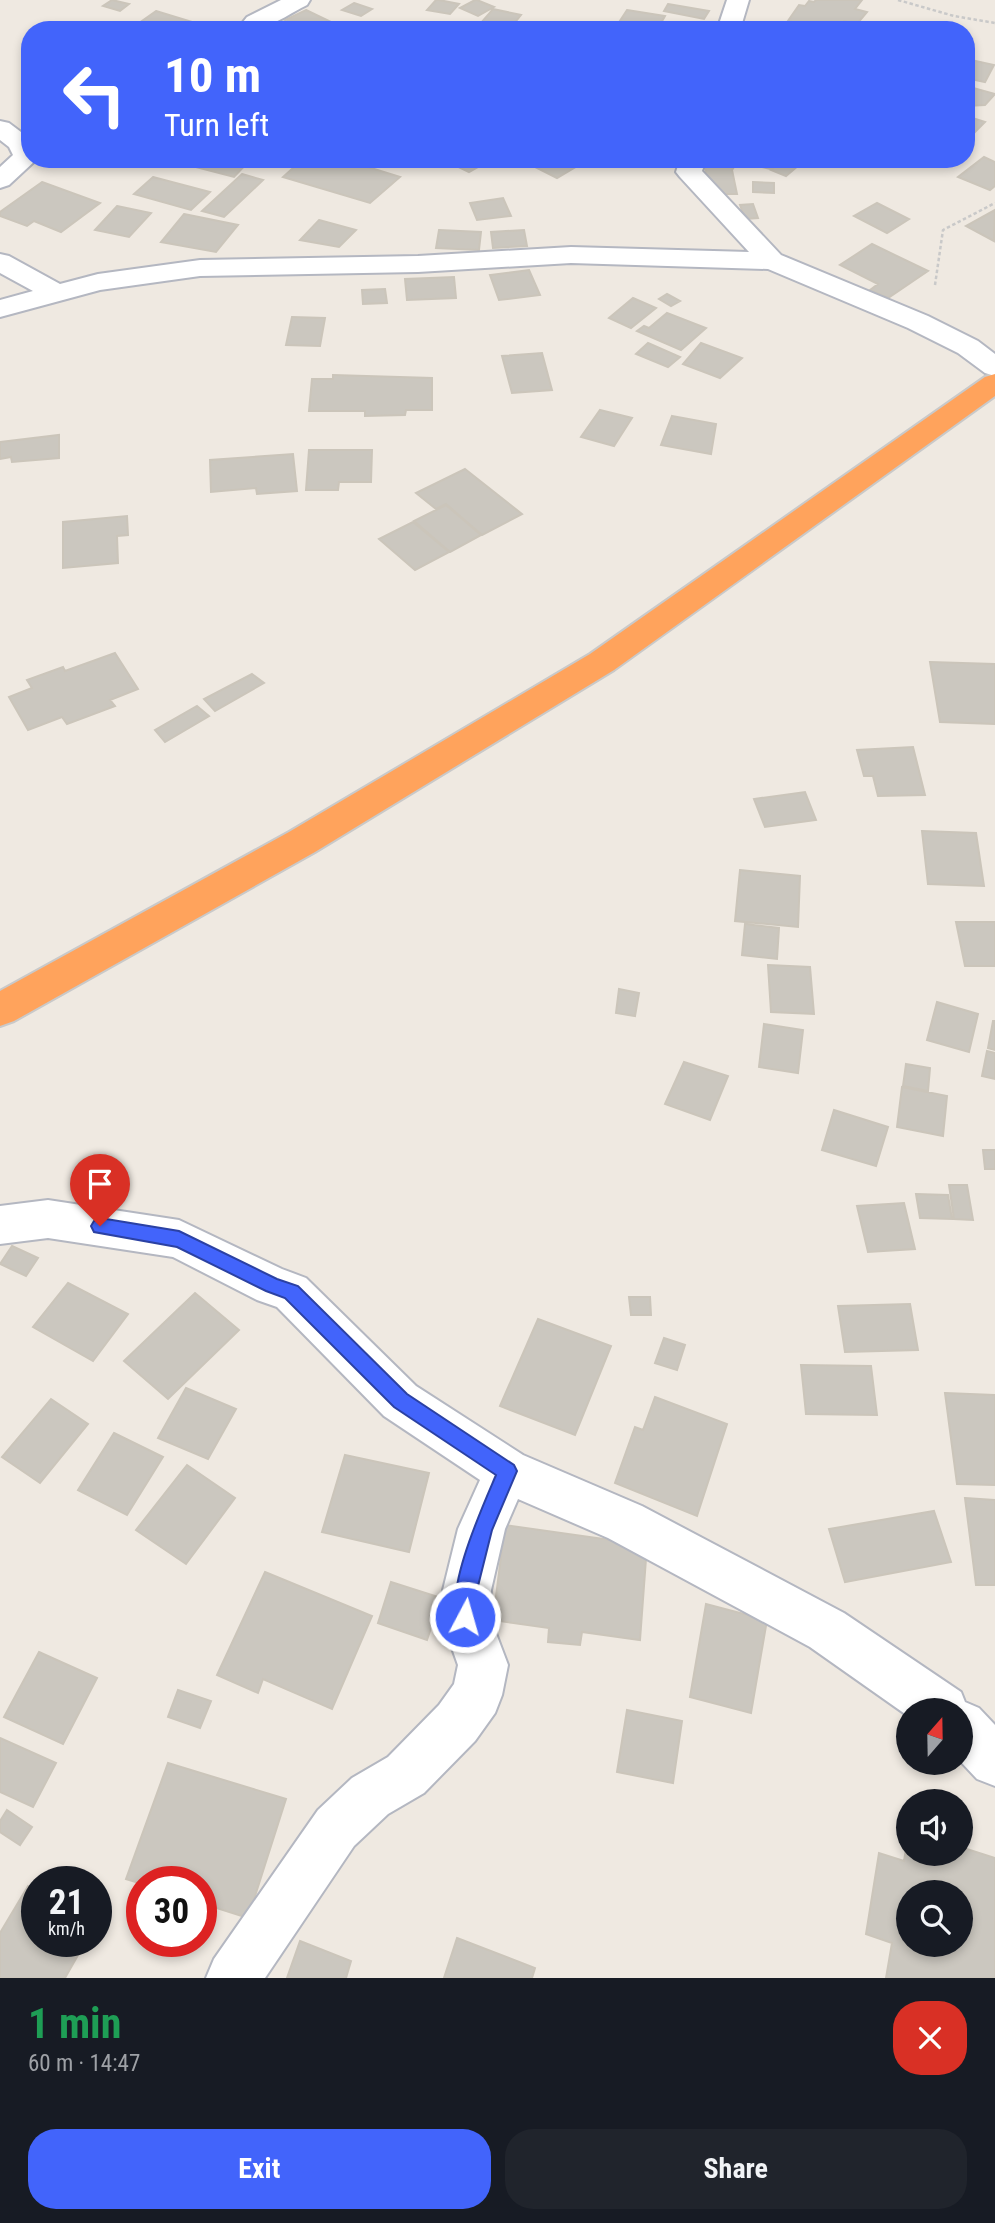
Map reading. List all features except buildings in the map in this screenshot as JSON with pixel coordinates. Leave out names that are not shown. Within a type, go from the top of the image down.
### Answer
[{"type":"highway","points":[[0,1010],[302,842],[602,662],[995,383]]},
{"type":"street","points":[[255,20],[299,0]]},
{"type":"street","points":[[731,21],[738,0]]},
{"type":"street","points":[[0,128],[21,145]]},
{"type":"street","points":[[0,180],[21,161]]},
{"type":"street","points":[[687,168],[772,261]]},
{"type":"street","points":[[0,309],[55,292],[155,273],[200,268],[418,264],[571,255],[772,261],[918,322],[968,347],[995,367]]},
{"type":"street","points":[[0,262],[55,292]]},
{"type":"street","points":[[0,1225],[48,1219],[179,1239],[272,1286],[291,1292],[400,1401],[507,1471],[625,1522],[827,1630],[926,1698]]},
{"type":"street","points":[[233,1978],[336,1828],[370,1796],[406,1775],[457,1723],[477,1695],[483,1665],[477,1641],[465,1617],[467,1590],[482,1529],[507,1471]]},
{"type":"street","points":[[973,1738],[995,1761]]},
{"type":"path","points":[[898,0],[954,16],[995,23]]},
{"type":"path","points":[[918,322],[934,287],[943,230],[995,203]]},
{"type":"route","points":[[100,1226],[179,1239],[272,1286],[291,1292],[400,1401],[507,1471],[482,1529],[467,1590],[465,1617]]}]
